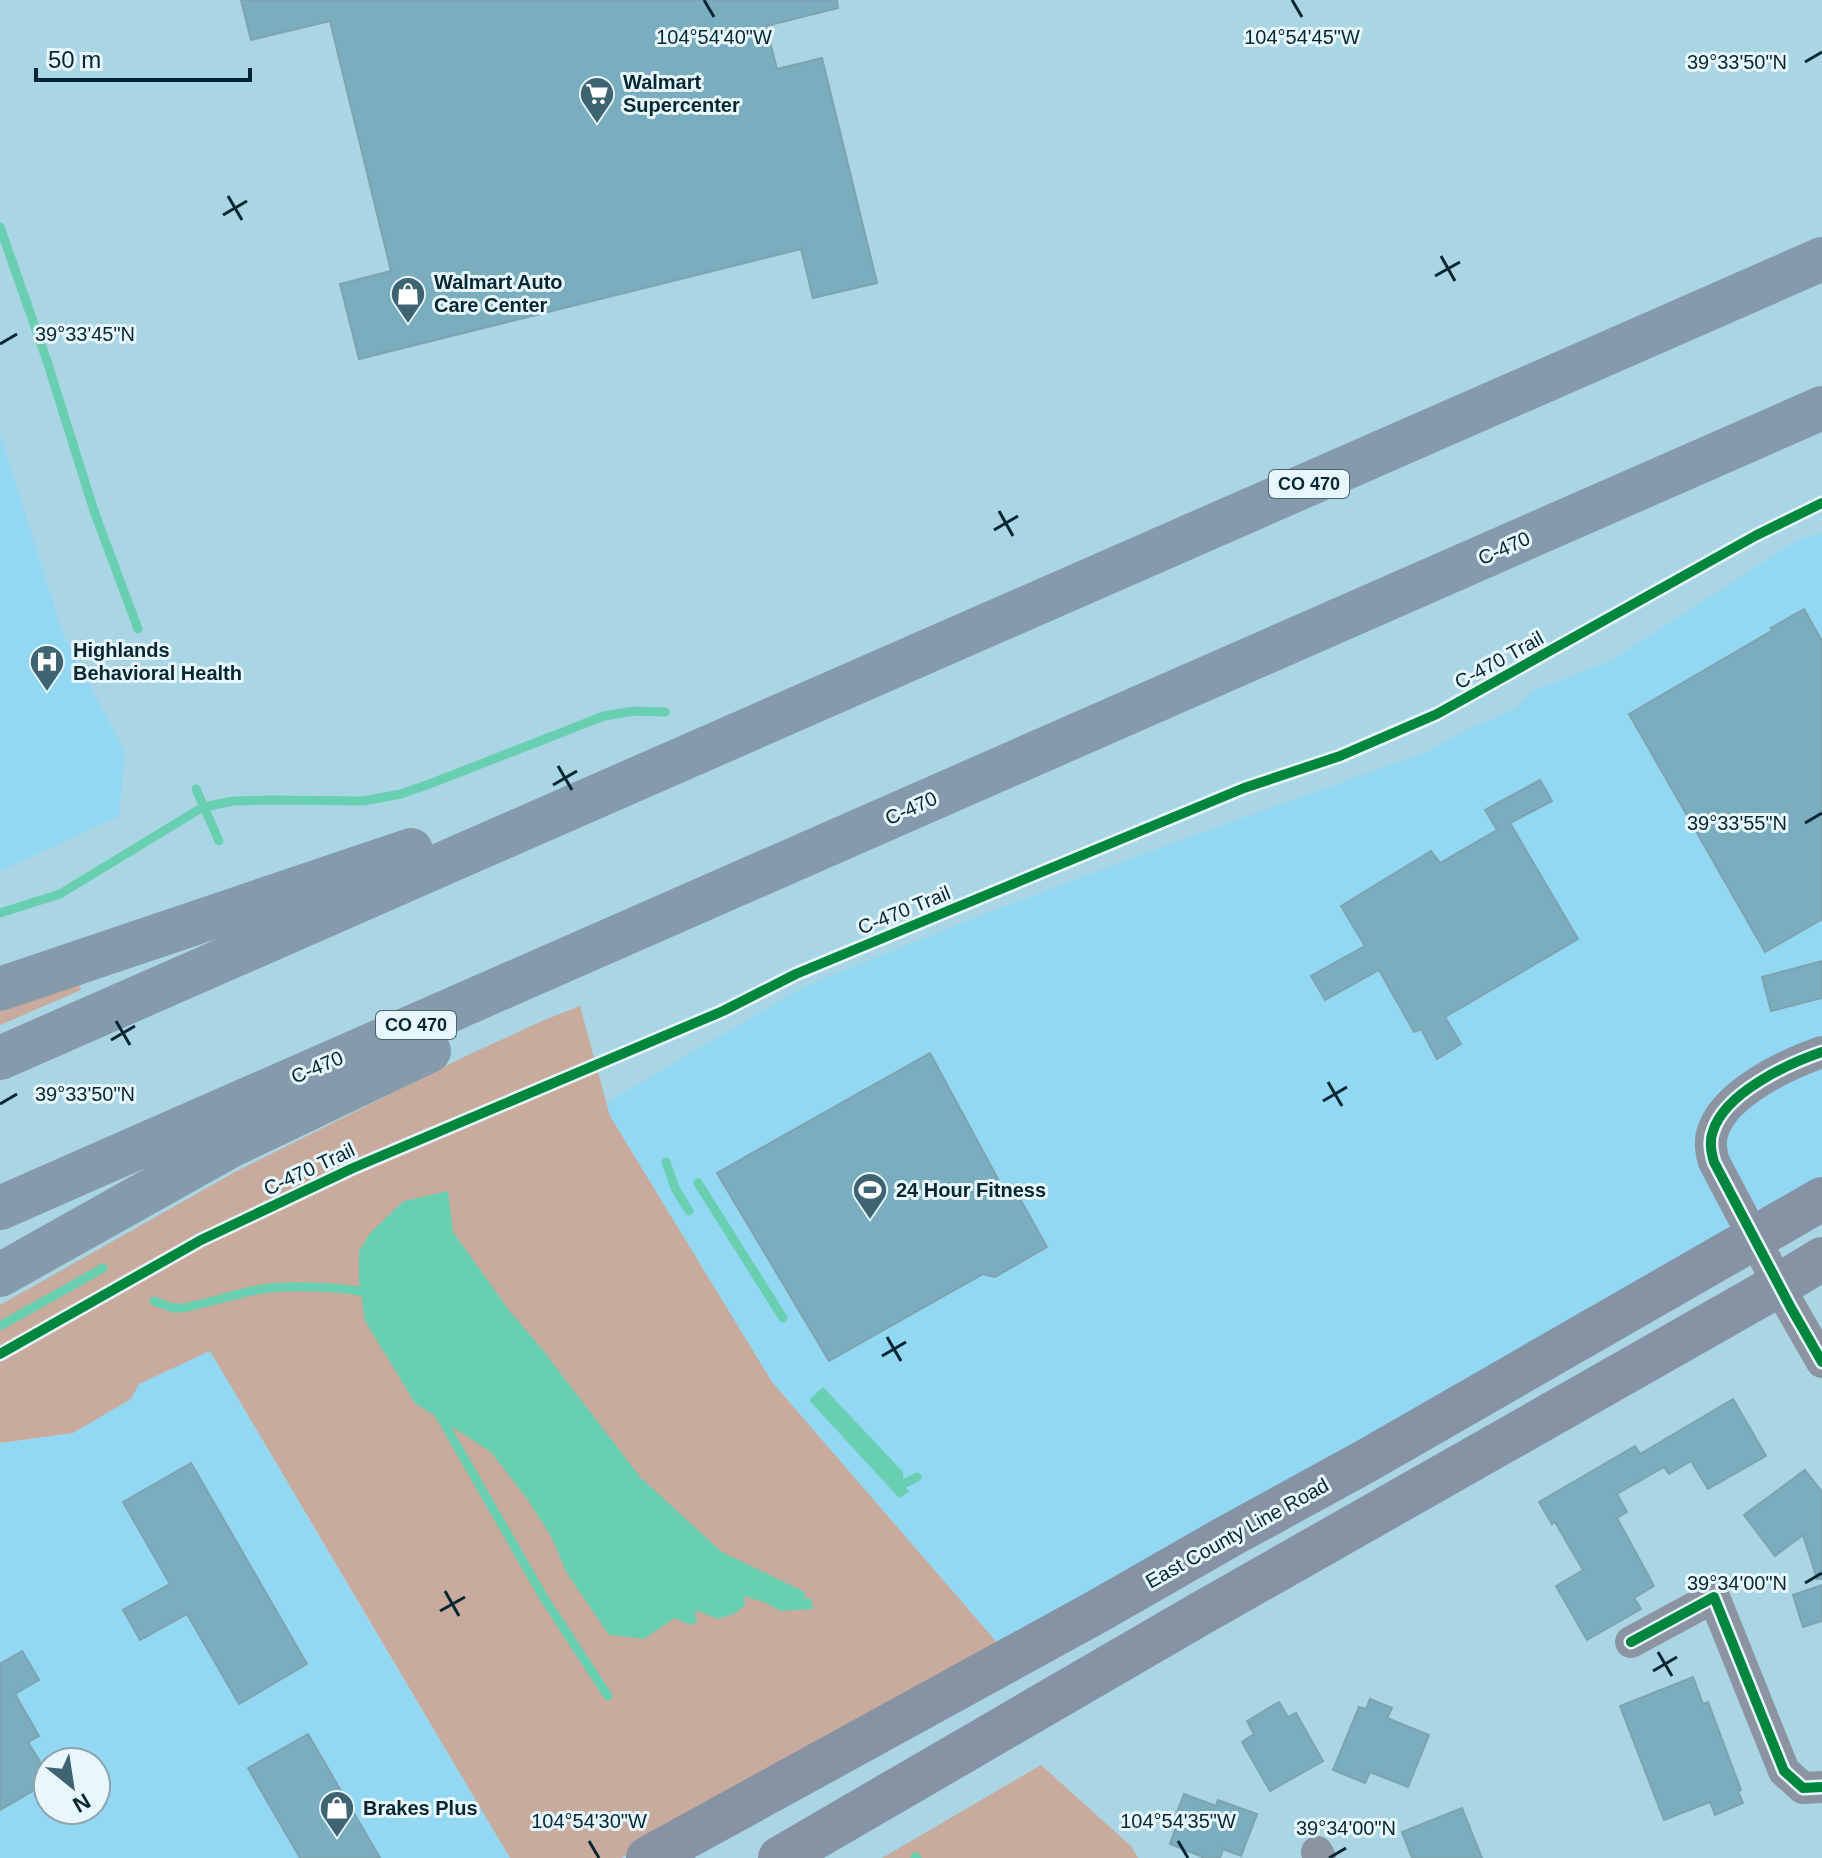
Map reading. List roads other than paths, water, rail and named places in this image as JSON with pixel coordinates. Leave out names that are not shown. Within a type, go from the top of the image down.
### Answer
[{"type":"highway","name":"CO 470","points":[[0,1058],[1822,259]]},
{"type":"highway","name":"C-470","points":[[0,1208],[1822,408]]},
{"type":"highway","points":[[0,989],[427,845],[696,735],[796,708]]},
{"type":"highway","points":[[0,1275],[253,1135],[450,1041],[723,918],[831,842]]},
{"type":"main road","name":"East County Line Road","points":[[648,1858],[1098,1611],[1822,1199]]},
{"type":"main road","points":[[780,1858],[1822,1259]]},
{"type":"street","points":[[1822,1052],[1775,1073],[1730,1105],[1713,1130],[1711,1145],[1714,1162],[1822,1362]]},
{"type":"street","points":[[1631,1642],[1714,1597],[1784,1771],[1803,1788],[1822,1787]]},
{"type":"waterway","points":[[0,227],[47,361],[94,511],[138,629]]},
{"type":"waterway","points":[[0,913],[60,894],[203,807],[234,801],[363,801],[401,794],[604,716],[634,711],[665,712]]},
{"type":"waterway","points":[[196,789],[219,841]]},
{"type":"waterway","points":[[666,1162],[675,1188],[689,1211]]},
{"type":"waterway","points":[[698,1183],[783,1318]]},
{"type":"waterway","points":[[0,1326],[103,1268]]},
{"type":"waterway","points":[[154,1301],[183,1308],[282,1287],[370,1293]]},
{"type":"waterway","points":[[437,1411],[544,1598],[608,1696]]},
{"type":"waterway","points":[[903,1484],[917,1477]]},
{"type":"place","name":"Walmart Supercenter","points":[[597,125]]},
{"type":"place","name":"Walmart Auto Care Center","points":[[408,325]]},
{"type":"place","name":"Highlands Behavioral Health","points":[[47,693]]},
{"type":"place","name":"24 Hour Fitness","points":[[870,1221]]},
{"type":"place","name":"Brakes Plus","points":[[337,1839]]}]
